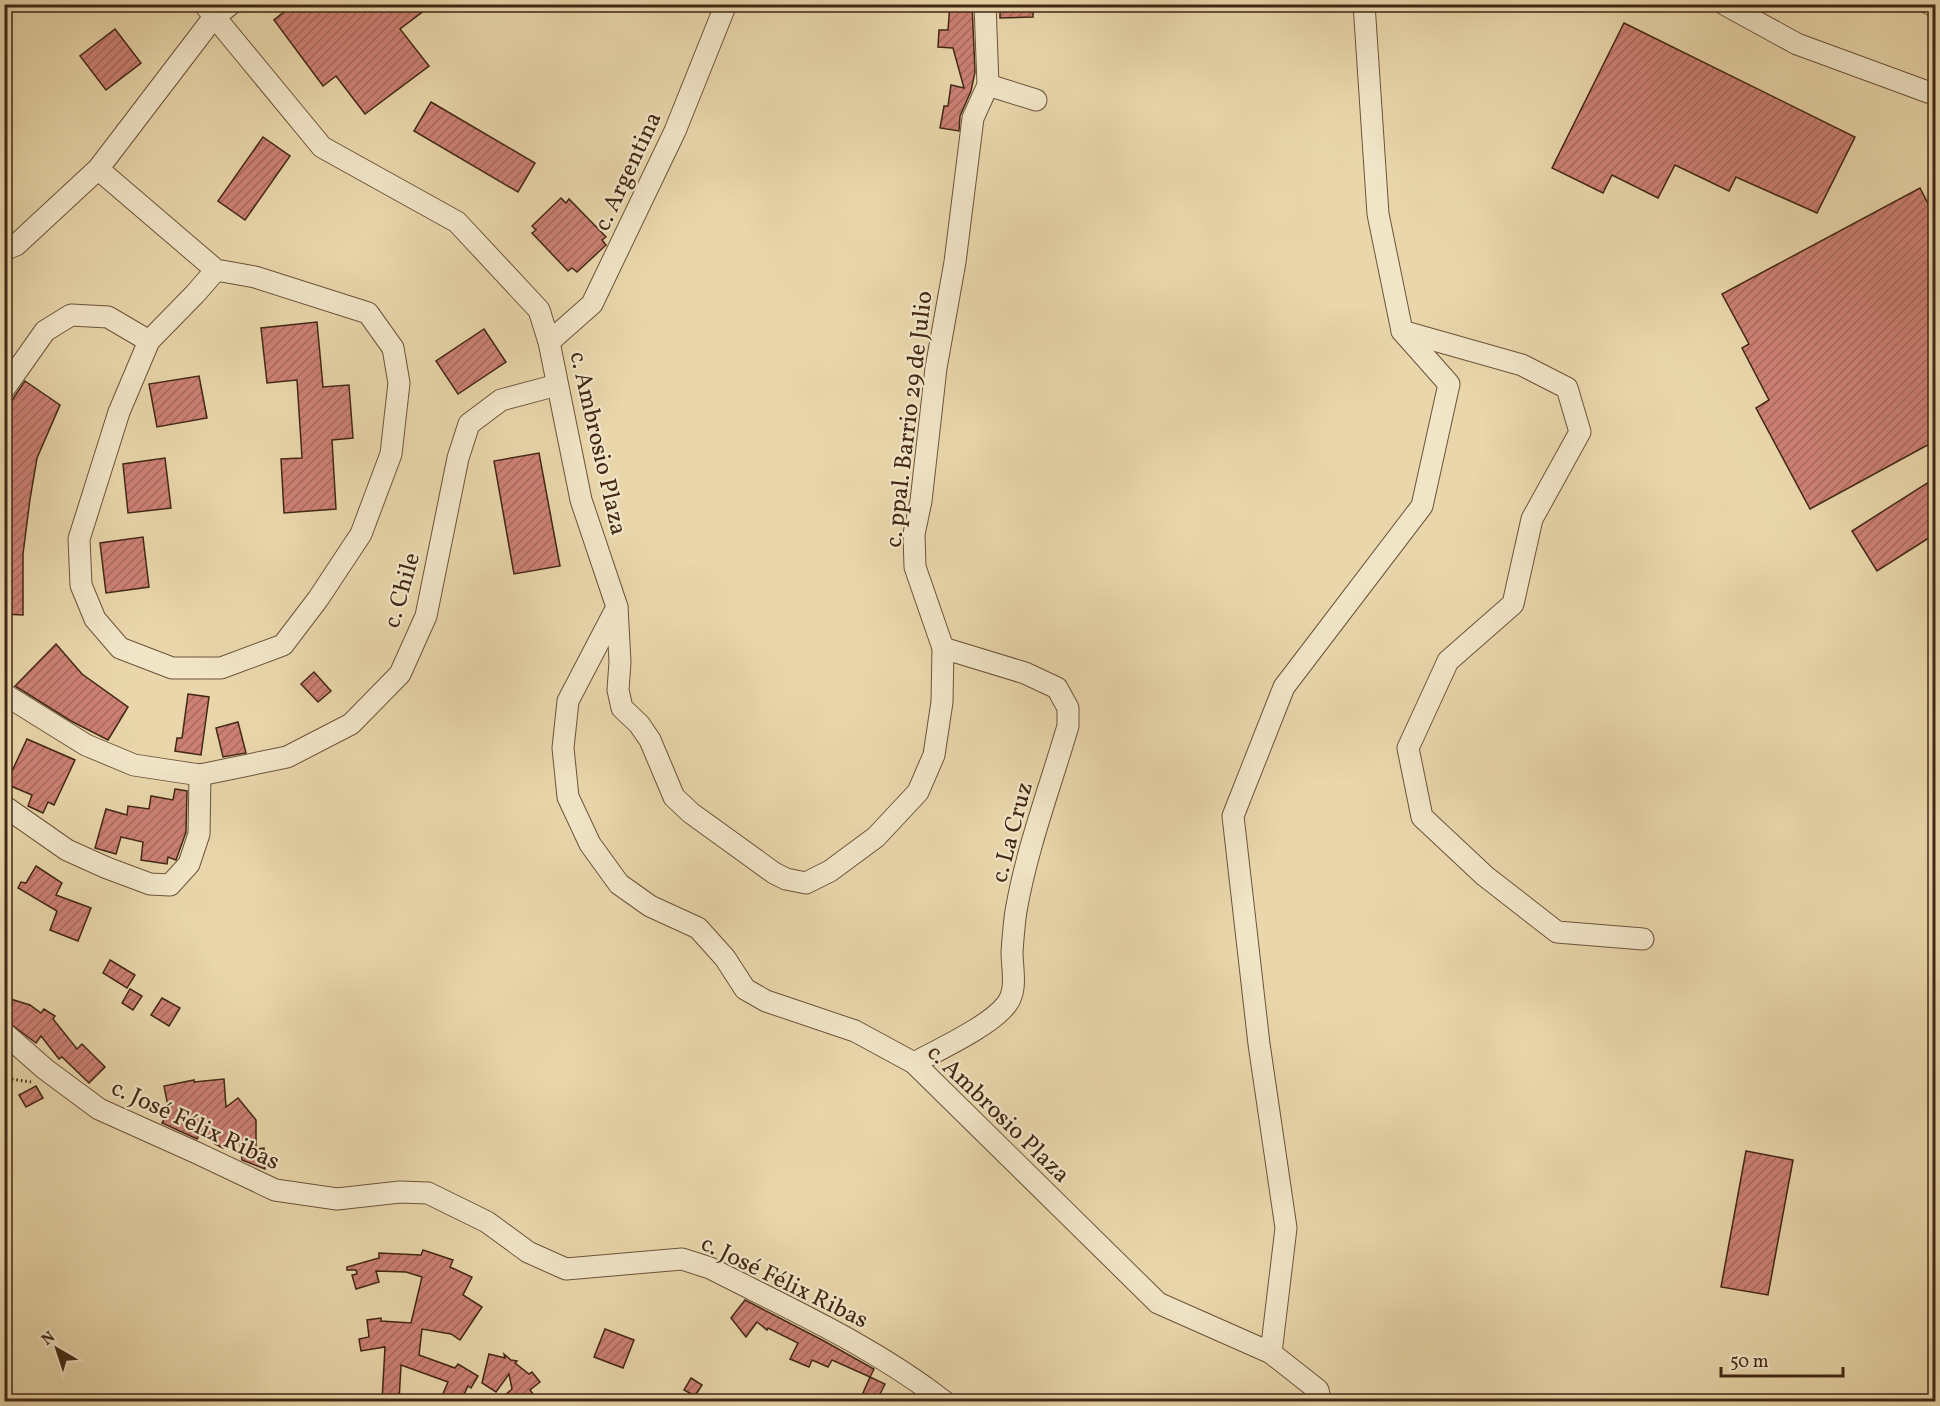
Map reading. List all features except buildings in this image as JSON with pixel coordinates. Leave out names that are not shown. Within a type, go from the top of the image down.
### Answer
[{"type":"street","name":"c. Argentina","points":[[549,342],[592,304],[675,131],[726,4]]},
{"type":"street","name":"c. ppal. Barrio 29 de Julio","points":[[617,607],[620,662],[618,690],[622,708],[639,724],[650,740],[674,797],[691,813],[774,873],[786,879],[806,883],[830,872],[876,837],[918,792],[934,755],[942,702],[943,648],[915,567],[914,534],[921,501],[936,368],[955,262],[973,118],[988,85],[985,4]]},
{"type":"street","points":[[1271,1353],[1286,1228],[1259,1044],[1233,816],[1284,687],[1422,506],[1449,384],[1402,331],[1378,214],[1365,4]]},
{"type":"street","points":[[1724,4],[1797,44],[1935,95]]},
{"type":"street","points":[[1930,4],[1935,7]]},
{"type":"street","name":"c. Ambrosio Plaza","points":[[216,9],[322,147],[457,222],[539,310],[549,342],[581,500],[617,607],[568,701],[563,748],[568,797],[590,844],[619,884],[650,906],[698,928],[725,958],[745,989],[766,1001],[855,1031],[914,1063],[1158,1303],[1271,1353],[1318,1390],[1321,1401]]},
{"type":"street","points":[[4,250],[16,245],[98,169],[216,9]]},
{"type":"street","points":[[988,85],[1036,100]]},
{"type":"street","points":[[98,169],[216,270],[255,277],[368,313],[393,348],[399,383],[391,454],[361,534],[318,599],[283,645],[221,668],[172,668],[120,648],[95,619],[81,585],[79,539],[119,412],[148,341],[216,270]]},
{"type":"street","points":[[4,389],[45,331],[71,315],[108,317],[148,341]]},
{"type":"street","points":[[1402,331],[1522,365],[1567,388],[1580,432],[1532,519],[1513,604],[1448,661],[1407,748],[1422,817],[1485,876],[1557,932],[1643,939]]},
{"type":"street","name":"c. Chile","points":[[4,694],[86,745],[134,765],[200,775],[287,758],[351,724],[400,674],[426,616],[458,458],[469,423],[501,400],[558,385]]},
{"type":"street","name":"c. La Cruz","points":[[914,1063],[968,1033],[1007,1004],[1013,990],[1012,951],[1016,911],[1034,838],[1068,726],[1068,708],[1057,688],[1025,672],[943,648]]},
{"type":"street","points":[[4,806],[67,850],[150,884],[170,885],[189,864],[199,834],[200,775]]},
{"type":"street","name":"c. José Félix Ribas","points":[[4,1033],[45,1069],[99,1109],[276,1190],[337,1198],[400,1192],[428,1193],[487,1222],[528,1252],[566,1269],[682,1259],[710,1268],[873,1352],[912,1376],[945,1401]]}]
